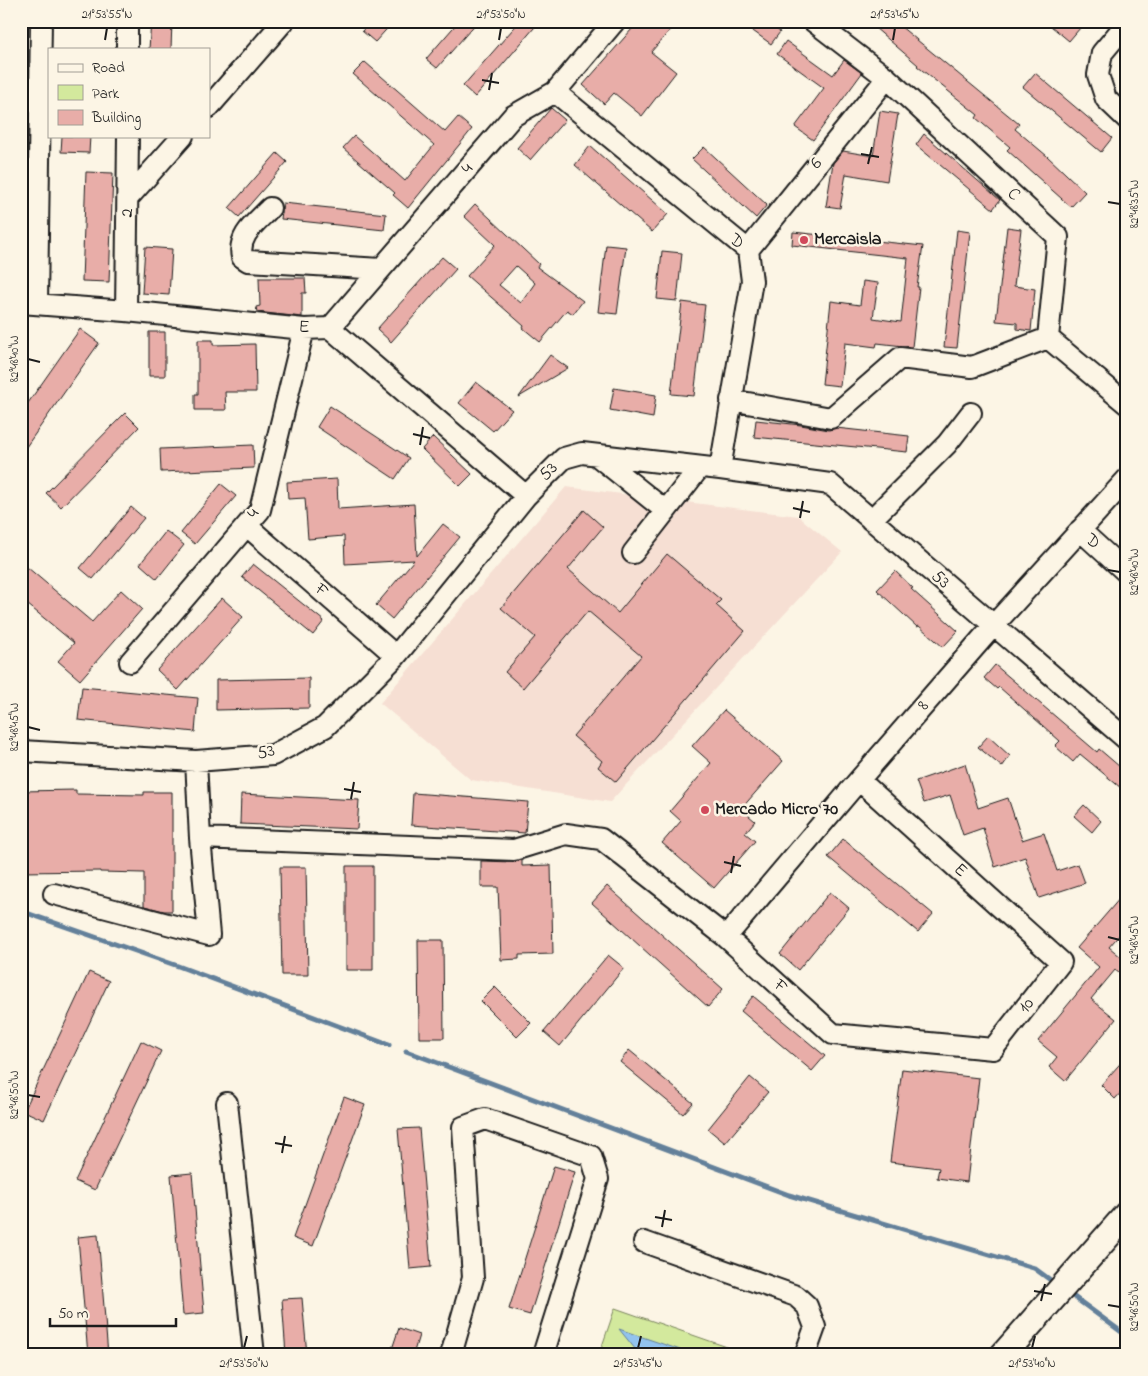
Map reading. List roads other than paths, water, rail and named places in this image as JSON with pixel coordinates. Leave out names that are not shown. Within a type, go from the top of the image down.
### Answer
[{"type":"main road","points":[[1003,1355],[1127,1214]]},
{"type":"street","points":[[29,304],[41,21]]},
{"type":"street","points":[[127,21],[127,48]]},
{"type":"street","points":[[210,106],[284,21]]},
{"type":"street","name":"4","points":[[330,328],[513,116],[555,92],[616,21]]},
{"type":"street","name":"C","points":[[813,21],[887,78],[1058,237],[1048,338]]},
{"type":"street","points":[[1127,22],[1102,53],[1098,75],[1106,99],[1127,119]]},
{"type":"street","name":"6","points":[[748,250],[887,78]]},
{"type":"street","name":"D","points":[[555,92],[748,250],[752,281],[720,469]]},
{"type":"street","points":[[128,138],[128,198]]},
{"type":"street","name":"2","points":[[126,312],[128,198],[180,138]]},
{"type":"street","points":[[270,208],[244,236],[240,248],[242,256],[248,261],[381,269]]},
{"type":"street","name":"E","points":[[29,304],[304,329],[330,328],[526,496]]},
{"type":"street","name":"4","points":[[130,662],[260,510],[304,329]]},
{"type":"street","points":[[731,400],[831,418],[900,358],[972,367],[1048,338],[1127,404]]},
{"type":"street","points":[[871,520],[947,444],[971,413]]},
{"type":"street","name":"53","points":[[21,751],[196,761],[272,755],[325,727],[396,656],[526,496],[564,458],[582,453],[830,484],[1127,740]]},
{"type":"street","points":[[596,455],[666,511]]},
{"type":"street","points":[[633,553],[700,467]]},
{"type":"street","name":"8","points":[[726,937],[993,626],[1127,479]]},
{"type":"street","name":"F","points":[[246,526],[396,656]]},
{"type":"street","name":"D","points":[[1080,530],[1127,573]]},
{"type":"street","points":[[54,894],[209,935],[200,838],[196,761]]},
{"type":"street","name":"E","points":[[859,780],[1061,962]]},
{"type":"street","name":"F","points":[[200,838],[514,850],[566,834],[602,839],[726,937],[833,1034],[993,1049]]},
{"type":"street","name":"10","points":[[993,1049],[1061,962]]},
{"type":"street","points":[[227,1103],[254,1355]]},
{"type":"street","points":[[451,1355],[473,1278],[463,1127],[486,1119],[591,1156],[598,1179],[543,1355]]},
{"type":"street","points":[[644,1242],[796,1296],[807,1306],[815,1327],[805,1355]]},
{"type":"water","points":[[619,1329],[695,1355],[640,1355]]},
{"type":"waterway","points":[[21,911],[178,966],[389,1045]]},
{"type":"waterway","points":[[406,1051],[789,1195],[1034,1268],[1049,1279]]},
{"type":"waterway","points":[[1074,1297],[1127,1336]]},
{"type":"place","name":"Mercaisla","points":[[804,240]]},
{"type":"place","name":"Mercado Micro 70","points":[[705,810]]}]
